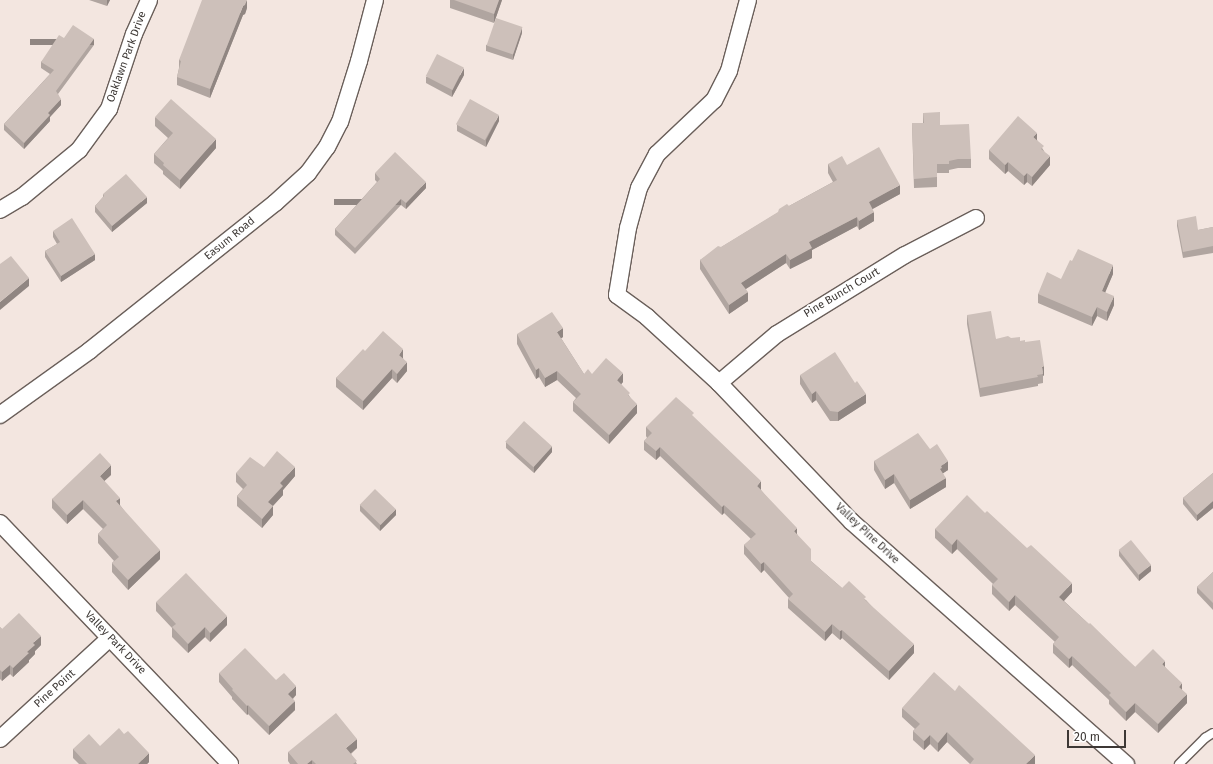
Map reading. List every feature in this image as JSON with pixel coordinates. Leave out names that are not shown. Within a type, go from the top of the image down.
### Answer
[{"type":"street","name":"Oaklawn Park Drive","points":[[0,210],[22,197],[79,150],[109,109],[134,34],[149,0]]},
{"type":"street","name":"Easum Road","points":[[0,415],[89,351],[274,203],[308,173],[327,147],[340,122],[359,61],[375,0]]},
{"type":"street","name":"Valley Pine Drive","points":[[748,0],[729,71],[714,100],[657,154],[639,188],[628,228],[617,295],[647,317],[719,383],[852,522],[1126,764]]},
{"type":"street","name":"Pine Bunch Court","points":[[719,383],[776,334],[905,255],[976,218]]},
{"type":"street","name":"Valley Park Drive","points":[[0,523],[230,764]]},
{"type":"street","name":"Pine Point","points":[[0,739],[110,638]]},
{"type":"lane","points":[[1179,764],[1204,738],[1213,733]]},
{"type":"building","points":[[202,0],[247,0],[243,6],[210,89],[177,77],[181,61],[179,60]]},
{"type":"building","points":[[454,0],[499,0],[494,14]]},
{"type":"building","points":[[496,18],[522,27],[513,55],[487,45]]},
{"type":"building","points":[[73,25],[94,39],[56,91],[61,99],[48,113],[50,115],[24,143],[4,124],[54,70],[41,62],[59,35],[64,38]]},
{"type":"building","points":[[437,54],[464,68],[452,90],[426,76]]},
{"type":"building","points":[[171,99],[216,139],[180,180],[163,165],[164,163],[154,154],[173,133],[155,117]]},
{"type":"building","points":[[470,99],[499,115],[485,140],[456,124]]},
{"type":"building","points":[[940,112],[940,125],[969,124],[971,159],[958,159],[949,161],[949,164],[937,164],[937,177],[914,179],[912,123],[924,123],[923,113]]},
{"type":"building","points":[[1018,116],[1037,133],[1033,137],[1044,146],[1041,149],[1050,156],[1032,177],[1027,173],[1024,176],[1008,162],[1005,165],[989,150]]},
{"type":"building","points":[[879,147],[900,185],[869,202],[874,212],[859,221],[857,217],[809,242],[812,248],[790,260],[786,254],[741,283],[748,292],[729,305],[700,260],[718,246],[721,247],[778,212],[779,209],[787,204],[789,206],[837,180],[828,164],[842,156],[847,165]]},
{"type":"building","points":[[395,152],[426,182],[406,203],[401,199],[355,248],[335,229],[380,179],[375,173]]},
{"type":"building","points":[[126,174],[147,197],[112,226],[95,206],[104,196],[103,194]]},
{"type":"building","points":[[1196,216],[1198,230],[1213,227],[1213,246],[1183,252],[1177,220]]},
{"type":"building","points":[[72,218],[95,254],[61,276],[45,251],[60,242],[53,231]]},
{"type":"building","points":[[1078,249],[1113,265],[1102,291],[1114,296],[1107,312],[1097,307],[1092,317],[1038,294],[1047,272],[1061,279],[1070,260],[1072,261]]},
{"type":"building","points":[[11,256],[29,278],[0,302],[0,264]]},
{"type":"building","points":[[991,311],[996,339],[1008,336],[1011,338],[1020,337],[1020,341],[1025,340],[1025,342],[1040,340],[1044,366],[1042,367],[1043,374],[1037,375],[1038,377],[980,388],[967,315]]},
{"type":"building","points":[[552,312],[563,328],[557,332],[584,374],[588,369],[592,374],[606,358],[623,373],[617,380],[630,393],[628,395],[637,404],[609,435],[573,402],[581,394],[557,371],[545,378],[539,368],[536,370],[517,334]]},
{"type":"building","points":[[383,331],[403,349],[399,355],[407,362],[397,374],[392,369],[363,401],[336,378],[363,349],[365,351]]},
{"type":"building","points":[[835,352],[855,383],[857,381],[866,394],[838,412],[830,411],[816,391],[812,394],[800,375]]},
{"type":"building","points":[[676,397],[694,413],[692,415],[761,481],[757,486],[797,528],[794,531],[811,549],[811,561],[842,588],[849,581],[866,597],[864,599],[914,644],[889,671],[842,630],[840,631],[832,624],[825,632],[788,599],[793,594],[764,562],[761,564],[744,545],[756,534],[724,505],[722,507],[660,447],[656,451],[644,441],[652,433],[646,427]]},
{"type":"building","points":[[524,421],[552,446],[534,467],[505,442]]},
{"type":"building","points":[[918,433],[930,449],[937,444],[948,461],[941,466],[942,468],[940,469],[946,478],[910,500],[894,474],[885,480],[874,461]]},
{"type":"building","points":[[277,451],[295,467],[280,483],[283,486],[268,502],[273,506],[262,519],[237,496],[247,485],[236,473],[250,457],[264,467]]},
{"type":"building","points":[[100,453],[111,465],[100,476],[120,498],[116,501],[160,550],[128,580],[112,563],[119,557],[98,534],[107,525],[83,500],[67,515],[52,499]]},
{"type":"building","points":[[1213,473],[1213,501],[1197,515],[1183,498]]},
{"type":"building","points":[[375,489],[396,509],[381,525],[360,505]]},
{"type":"building","points":[[967,495],[985,513],[987,511],[1027,548],[1031,545],[1072,583],[1059,597],[1089,624],[1090,623],[1135,667],[1153,649],[1165,661],[1162,664],[1182,683],[1179,687],[1187,694],[1158,724],[1135,703],[1126,712],[1109,695],[1111,693],[1072,656],[1069,659],[1053,644],[1059,637],[1015,595],[1009,602],[992,585],[998,579],[957,539],[952,545],[935,529]]},
{"type":"building","points":[[1131,540],[1151,565],[1139,575],[1119,550]]},
{"type":"building","points":[[1213,572],[1213,603],[1197,587]]},
{"type":"building","points":[[186,573],[227,616],[210,633],[205,627],[188,644],[172,627],[176,624],[156,602]]},
{"type":"building","points":[[19,613],[41,636],[33,643],[35,645],[27,652],[29,653],[13,668],[10,665],[2,672],[0,670],[0,627],[2,629]]},
{"type":"building","points":[[245,648],[276,680],[284,673],[296,686],[288,694],[295,701],[269,726],[248,705],[247,706],[219,673]]},
{"type":"building","points":[[934,672],[955,691],[959,685],[1035,755],[1026,764],[970,764],[974,759],[947,732],[938,743],[930,735],[924,741],[913,731],[920,724],[902,708]]},
{"type":"building","points":[[336,713],[357,739],[346,748],[357,761],[353,764],[316,764],[312,760],[307,764],[298,764],[288,752]]},
{"type":"building","points":[[119,728],[124,734],[128,731],[149,753],[138,764],[87,764],[73,749],[89,734],[100,746]]}]
